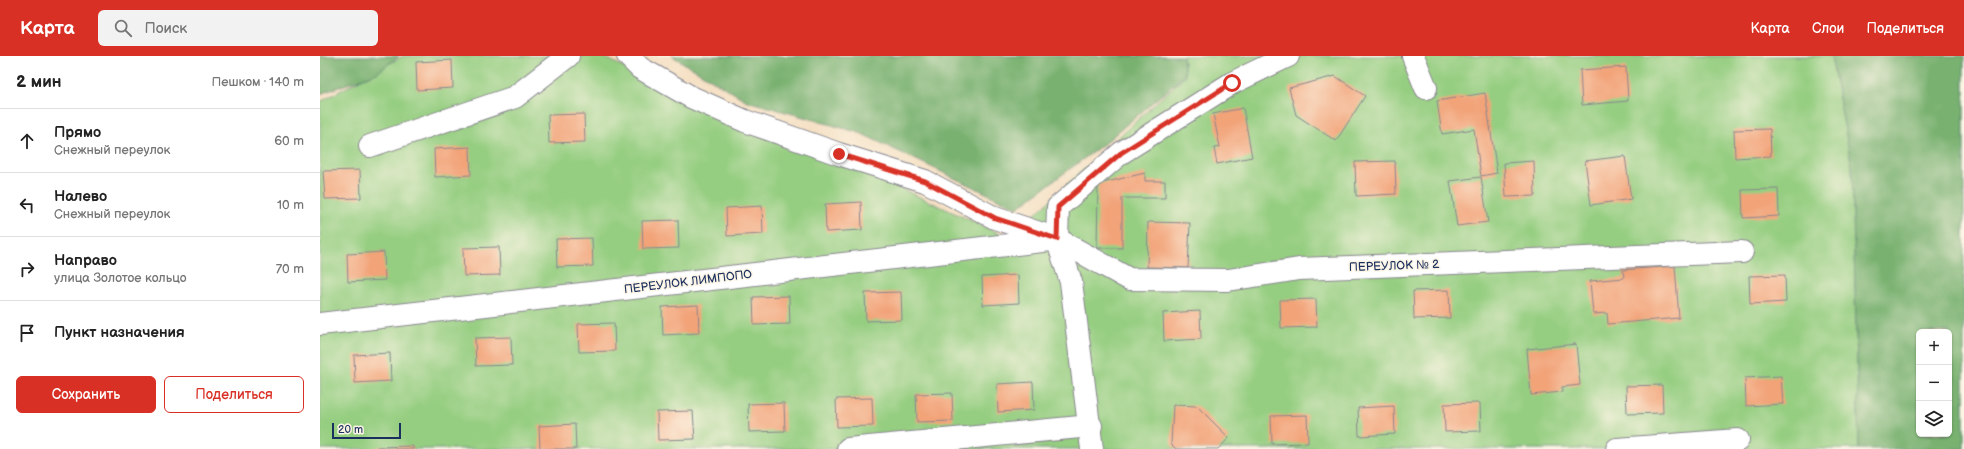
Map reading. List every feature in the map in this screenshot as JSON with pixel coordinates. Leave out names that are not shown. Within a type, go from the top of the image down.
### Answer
[{"type":"street","points":[[370,146],[515,97],[568,56]]},
{"type":"street","name":"ПЕРЕУЛОК № 2","points":[[628,56],[640,68],[691,97],[745,121],[839,154],[925,181],[995,218],[1057,239],[1129,279],[1228,280],[1299,270],[1742,252]]},
{"type":"street","points":[[1092,449],[1071,282],[1057,239],[1058,207],[1121,153],[1232,83],[1288,56]]},
{"type":"street","points":[[1413,56],[1426,88]]},
{"type":"street","name":"ПЕРЕУЛОК ЛИМПОПО","points":[[320,324],[1057,239]]},
{"type":"street","points":[[848,449],[1090,426]]},
{"type":"street","points":[[1617,449],[1738,440]]},
{"type":"green space","points":[[320,56],[399,56],[377,73],[320,94]]},
{"type":"green space","points":[[403,56],[602,56],[724,119],[900,188],[1009,238],[1185,76],[1183,56],[1831,56],[1852,167],[1859,449],[320,449],[320,102]]},
{"type":"green space","points":[[672,56],[1183,56],[1185,75],[1105,143],[1017,208],[860,133],[747,101]]},
{"type":"green space","points":[[1831,56],[1964,56],[1964,449],[1859,449],[1852,167]]},
{"type":"building","points":[[452,60],[453,88],[417,90],[416,62]]},
{"type":"building","points":[[1626,67],[1628,101],[1582,105],[1580,70]]},
{"type":"building","points":[[1335,76],[1365,96],[1336,141],[1296,115],[1289,88]]},
{"type":"building","points":[[1485,93],[1497,173],[1481,176],[1474,129],[1442,134],[1437,101]]},
{"type":"building","points":[[1243,108],[1252,157],[1217,164],[1214,148],[1220,147],[1213,114]]},
{"type":"building","points":[[584,114],[585,142],[549,143],[548,115]]},
{"type":"building","points":[[1770,129],[1771,156],[1735,158],[1734,130]]},
{"type":"building","points":[[470,147],[471,175],[435,177],[434,149]]},
{"type":"building","points":[[1625,156],[1631,199],[1591,205],[1585,161]]},
{"type":"building","points":[[1395,161],[1396,194],[1356,196],[1355,162]]},
{"type":"building","points":[[1534,161],[1535,196],[1506,197],[1504,163]]},
{"type":"building","points":[[360,170],[361,198],[325,199],[323,171]]},
{"type":"building","points":[[1145,173],[1145,181],[1165,181],[1165,198],[1122,198],[1122,248],[1097,248],[1098,184]]},
{"type":"building","points":[[1481,177],[1488,222],[1457,226],[1450,181]]},
{"type":"building","points":[[1778,189],[1779,216],[1743,218],[1742,190]]},
{"type":"building","points":[[861,202],[862,230],[826,232],[825,204]]},
{"type":"building","points":[[762,206],[763,234],[727,236],[726,208]]},
{"type":"building","points":[[678,220],[679,248],[643,249],[642,221]]},
{"type":"building","points":[[1148,222],[1190,223],[1188,268],[1147,267]]},
{"type":"building","points":[[592,238],[593,266],[557,267],[556,239]]},
{"type":"building","points":[[499,247],[500,275],[464,276],[463,248]]},
{"type":"building","points":[[384,252],[385,280],[348,282],[347,254]]},
{"type":"building","points":[[1675,266],[1679,318],[1608,324],[1607,313],[1593,314],[1590,281],[1624,278],[1623,270]]},
{"type":"building","points":[[1018,275],[1019,303],[983,305],[982,277]]},
{"type":"building","points":[[1785,275],[1786,302],[1750,304],[1749,276]]},
{"type":"building","points":[[1449,290],[1450,318],[1414,319],[1413,291]]},
{"type":"building","points":[[901,292],[902,320],[866,321],[865,293]]},
{"type":"building","points":[[789,296],[790,324],[754,325],[753,297]]},
{"type":"building","points":[[1316,299],[1317,327],[1281,328],[1280,300]]},
{"type":"building","points":[[698,305],[699,333],[663,335],[662,307]]},
{"type":"building","points":[[1200,311],[1201,339],[1164,341],[1163,313]]},
{"type":"building","points":[[614,323],[615,351],[579,352],[578,324]]},
{"type":"building","points":[[511,337],[512,365],[476,366],[475,338]]},
{"type":"building","points":[[1576,344],[1580,385],[1562,387],[1562,392],[1531,395],[1527,349]]},
{"type":"building","points":[[390,353],[391,381],[355,383],[354,355]]},
{"type":"building","points":[[1781,376],[1783,404],[1746,406],[1745,378]]},
{"type":"building","points":[[1033,382],[1034,410],[998,412],[997,384]]},
{"type":"building","points":[[1662,385],[1663,413],[1627,414],[1626,386]]},
{"type":"building","points":[[952,393],[953,421],[917,422],[916,394]]},
{"type":"building","points":[[872,398],[873,426],[837,427],[836,399]]},
{"type":"building","points":[[784,403],[785,431],[749,432],[748,404]]},
{"type":"building","points":[[1480,403],[1481,431],[1445,432],[1444,404]]},
{"type":"building","points":[[1173,405],[1197,406],[1229,438],[1218,449],[1176,449],[1171,444]]},
{"type":"building","points":[[1394,406],[1395,434],[1359,436],[1358,408]]},
{"type":"building","points":[[693,411],[695,439],[658,440],[657,412]]},
{"type":"building","points":[[1307,415],[1308,443],[1272,444],[1271,416]]},
{"type":"building","points":[[575,424],[576,449],[540,449],[539,426]]},
{"type":"building","points":[[413,446],[413,449],[377,449],[377,447]]},
{"type":"route","points":[[839,154],[925,181],[995,218],[1057,239],[1058,207],[1121,153],[1232,83]]}]
